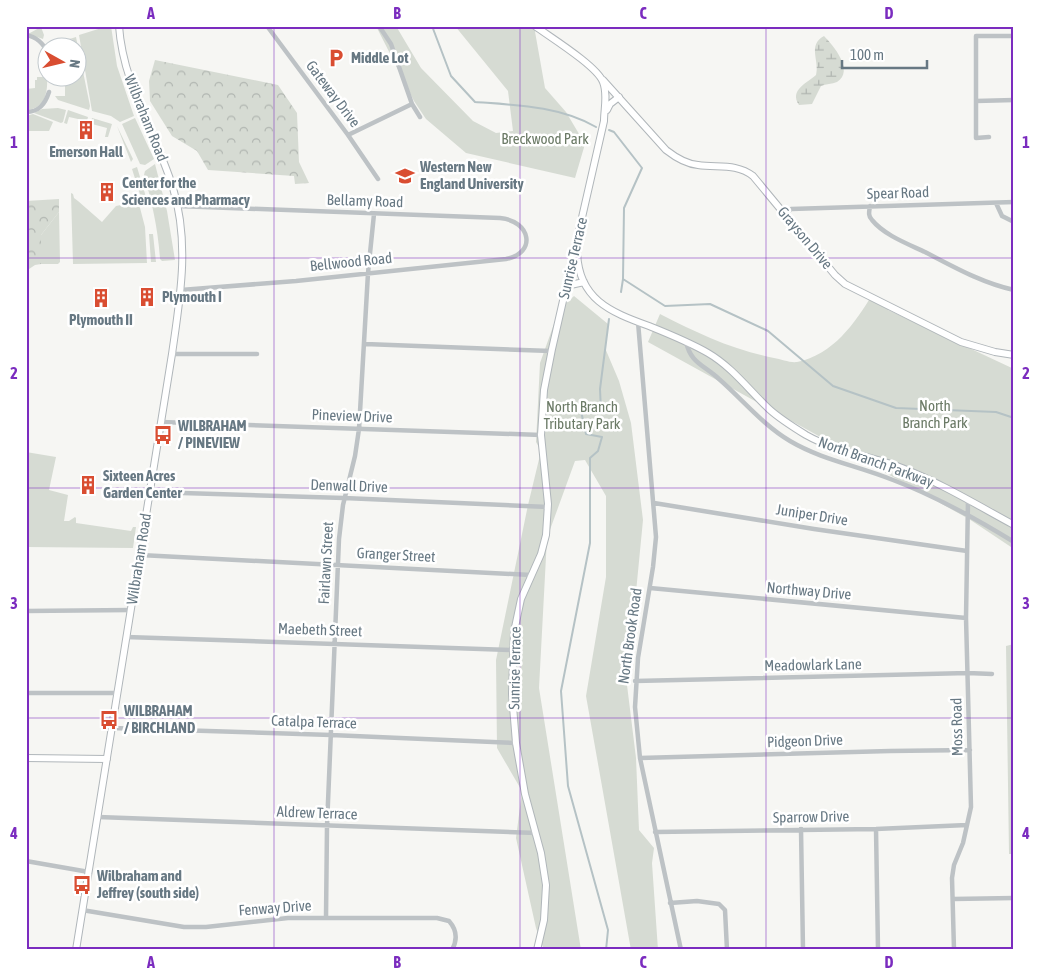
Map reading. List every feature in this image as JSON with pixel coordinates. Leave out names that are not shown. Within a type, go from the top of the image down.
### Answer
[{"type":"street","name":"Wilbraham Road","points":[[76,950],[181,290],[183,246],[177,206],[162,159],[128,75],[121,46],[119,26]]},
{"type":"street","name":"Gateway Drive","points":[[267,26],[348,135],[378,179]]},
{"type":"street","points":[[379,26],[391,44],[412,104],[420,117]]},
{"type":"street","name":"Grayson Drive","points":[[535,26],[599,75],[666,150],[674,156],[698,165],[732,166],[753,176],[784,215],[845,284],[960,342],[1014,356]]},
{"type":"street","points":[[26,35],[38,40]]},
{"type":"street","points":[[988,137],[976,138],[976,36],[1014,36]]},
{"type":"street","points":[[599,75],[604,88],[604,121]]},
{"type":"street","points":[[26,112],[32,112],[40,108],[49,92]]},
{"type":"street","points":[[604,121],[607,107],[619,97]]},
{"type":"street","points":[[976,101],[1014,100]]},
{"type":"street","points":[[348,135],[412,104]]},
{"type":"street","name":"Sunrise Terrace","points":[[538,950],[544,920],[546,891],[544,866],[520,772],[512,694],[513,650],[519,607],[541,554],[546,535],[548,507],[541,435],[544,390],[551,351],[604,121]]},
{"type":"street","name":"Spear Road","points":[[784,215],[791,209],[1014,202]]},
{"type":"street","points":[[996,203],[1002,216],[1014,222]]},
{"type":"street","name":"Bellamy Road","points":[[177,206],[509,219],[519,224],[525,232],[526,242],[522,253]]},
{"type":"street","points":[[870,206],[869,214],[871,220],[890,234],[975,277],[994,285],[1014,290]]},
{"type":"street","name":"Fairlawn Street","points":[[326,917],[327,826],[339,532],[344,498],[355,456],[359,429],[368,273],[374,214]]},
{"type":"street","name":"North Branch Parkway","points":[[578,240],[578,263],[584,282],[596,299],[606,308],[686,340],[720,361],[776,415],[807,435],[832,447],[910,471],[1014,525]]},
{"type":"street","name":"Bellwood Road","points":[[181,290],[506,259],[522,253]]},
{"type":"street","points":[[566,286],[584,282]]},
{"type":"street","name":"North Brook Road","points":[[638,322],[656,542],[638,658],[635,707],[640,758],[681,950]]},
{"type":"street","points":[[686,340],[687,348],[694,360],[716,376],[772,429],[790,441],[815,454],[892,479],[968,515],[1014,542]]},
{"type":"street","points":[[365,344],[551,351]]},
{"type":"street","points":[[172,354],[257,354]]},
{"type":"street","name":"Pineview Drive","points":[[161,422],[541,435]]},
{"type":"street","name":"Denwall Drive","points":[[150,492],[548,507]]},
{"type":"street","name":"Moss Road","points":[[954,950],[952,878],[954,865],[968,825],[971,807],[966,618],[968,500]]},
{"type":"street","name":"Juniper Drive","points":[[654,503],[967,551]]},
{"type":"street","name":"Granger Street","points":[[140,555],[531,575]]},
{"type":"street","name":"Northway Drive","points":[[650,588],[966,618]]},
{"type":"street","points":[[26,611],[130,610]]},
{"type":"street","name":"Maebeth Street","points":[[126,637],[513,650]]},
{"type":"street","name":"Meadowlark Lane","points":[[636,681],[992,674]]},
{"type":"street","points":[[26,693],[117,693]]},
{"type":"street","name":"Catalpa Terrace","points":[[112,728],[516,743]]},
{"type":"street","name":"Pidgeon Drive","points":[[640,758],[970,750]]},
{"type":"street","points":[[26,758],[107,758]]},
{"type":"street","name":"Aldrew Terrace","points":[[98,817],[536,833]]},
{"type":"street","name":"Sparrow Drive","points":[[655,832],[968,825]]},
{"type":"street","points":[[876,828],[878,950]]},
{"type":"street","points":[[801,829],[803,950]]},
{"type":"street","points":[[26,861],[89,872]]},
{"type":"street","points":[[953,899],[1014,898]]},
{"type":"street","points":[[670,903],[697,901],[719,904],[724,910],[727,950]]},
{"type":"street","name":"Fenway Drive","points":[[82,910],[184,927],[282,918],[437,918],[446,919],[452,923],[456,941],[452,950]]},
{"type":"green space","points":[[111,26],[117,66],[134,116],[120,122],[111,116],[92,111],[88,88],[88,38],[80,38],[79,35]]},
{"type":"green space","name":"Breckwood Park","points":[[376,26],[396,26],[421,68],[473,121],[496,133],[513,131],[508,91],[455,26],[534,26],[545,88],[566,112],[585,144],[575,178],[466,153],[426,119],[414,101]]},
{"type":"green space","points":[[41,27],[44,35],[43,38],[40,38],[28,34]]},
{"type":"green space","points":[[824,36],[841,58],[844,71],[842,77],[837,82],[821,86],[812,104],[799,105],[796,95],[800,87],[816,75],[816,44]]},
{"type":"green space","points":[[155,60],[278,85],[297,113],[299,162],[309,183],[295,184],[294,176],[208,170],[197,151],[172,136],[150,101],[149,81]]},
{"type":"green space","points":[[38,77],[38,88],[47,88],[46,94],[37,107],[26,110],[26,89],[35,88],[35,80]]},
{"type":"green space","points":[[65,88],[86,88],[89,110],[58,100],[55,96],[65,96]]},
{"type":"green space","points":[[58,108],[66,110],[63,122],[61,123],[34,113],[42,109]]},
{"type":"green space","points":[[68,110],[88,117],[87,121],[69,117],[67,124],[64,123]]},
{"type":"green space","points":[[33,114],[53,122],[49,131],[26,131],[26,116]]},
{"type":"green space","points":[[92,118],[112,124],[108,137],[105,137],[107,128],[92,124]]},
{"type":"green space","points":[[135,118],[154,159],[145,165],[140,164],[122,124]]},
{"type":"green space","points":[[117,126],[133,159],[131,162]]},
{"type":"green space","points":[[155,164],[167,211],[175,260],[162,261],[160,259],[150,195],[144,175],[145,171]]},
{"type":"green space","points":[[137,167],[149,207],[144,207],[132,169]]},
{"type":"green space","points":[[71,193],[74,198],[102,222],[116,206],[131,203],[134,206],[139,204],[145,227],[147,263],[73,264]]},
{"type":"green space","points":[[59,199],[59,212],[41,235],[41,264],[35,265],[26,271],[26,201]]},
{"type":"green space","points":[[59,212],[60,262],[58,264],[41,264],[41,235]]},
{"type":"green space","points":[[149,234],[153,234],[156,262],[151,262]]},
{"type":"green space","name":"North Branch Park","points":[[872,295],[889,304],[888,310],[1014,369],[1014,549],[969,519],[648,342],[660,314],[730,346],[759,355],[797,362],[822,353],[832,345],[850,327]]},
{"type":"green space","name":"North Branch Tributary Park","points":[[574,296],[608,324],[605,348],[619,381],[631,423],[643,520],[627,685],[636,758],[639,830],[654,848],[652,863],[658,950],[631,950],[586,696],[606,577],[606,496],[585,460],[575,461],[547,538],[539,688],[581,950],[544,950],[536,928],[516,838],[522,791],[497,748],[496,660],[541,451],[536,442],[540,363],[559,310]]},
{"type":"green space","points":[[26,452],[56,457],[49,490],[68,495],[64,521],[69,521],[75,517],[76,523],[131,531],[133,527],[136,527],[133,548],[26,547]]},
{"type":"green space","points":[[1014,644],[1014,854],[1009,854],[1006,646]]},
{"type":"waterway","points":[[432,26],[451,76],[475,102],[553,111],[582,120],[596,127]]},
{"type":"waterway","points":[[609,130],[614,132],[642,168],[624,208],[623,279],[665,306],[710,304],[768,331],[833,386],[896,408],[996,412],[1014,418]]},
{"type":"waterway","points":[[621,292],[623,279]]},
{"type":"waterway","points":[[606,950],[608,930],[568,786],[561,691],[590,543],[590,458],[598,451],[602,437],[586,434],[581,411],[601,411],[600,389],[609,319]]},
{"type":"place","name":"Middle Lot","points":[[336,58]]},
{"type":"place","name":"Emerson Hall","points":[[86,130]]},
{"type":"place","name":"Western New England University","points":[[405,176]]},
{"type":"place","name":"Center for the Sciences and Pharmacy","points":[[107,192]]},
{"type":"place","name":"Plymouth I","points":[[147,297]]},
{"type":"place","name":"Plymouth II","points":[[101,298]]},
{"type":"place","name":"WILBRAHAM / PINEVIEW","points":[[163,435]]},
{"type":"place","name":"Sixteen Acres Garden Center","points":[[88,485]]},
{"type":"place","name":"WILBRAHAM / BIRCHLAND","points":[[109,720]]},
{"type":"place","name":"Wilbraham and Jeffrey (south side)","points":[[82,885]]}]
